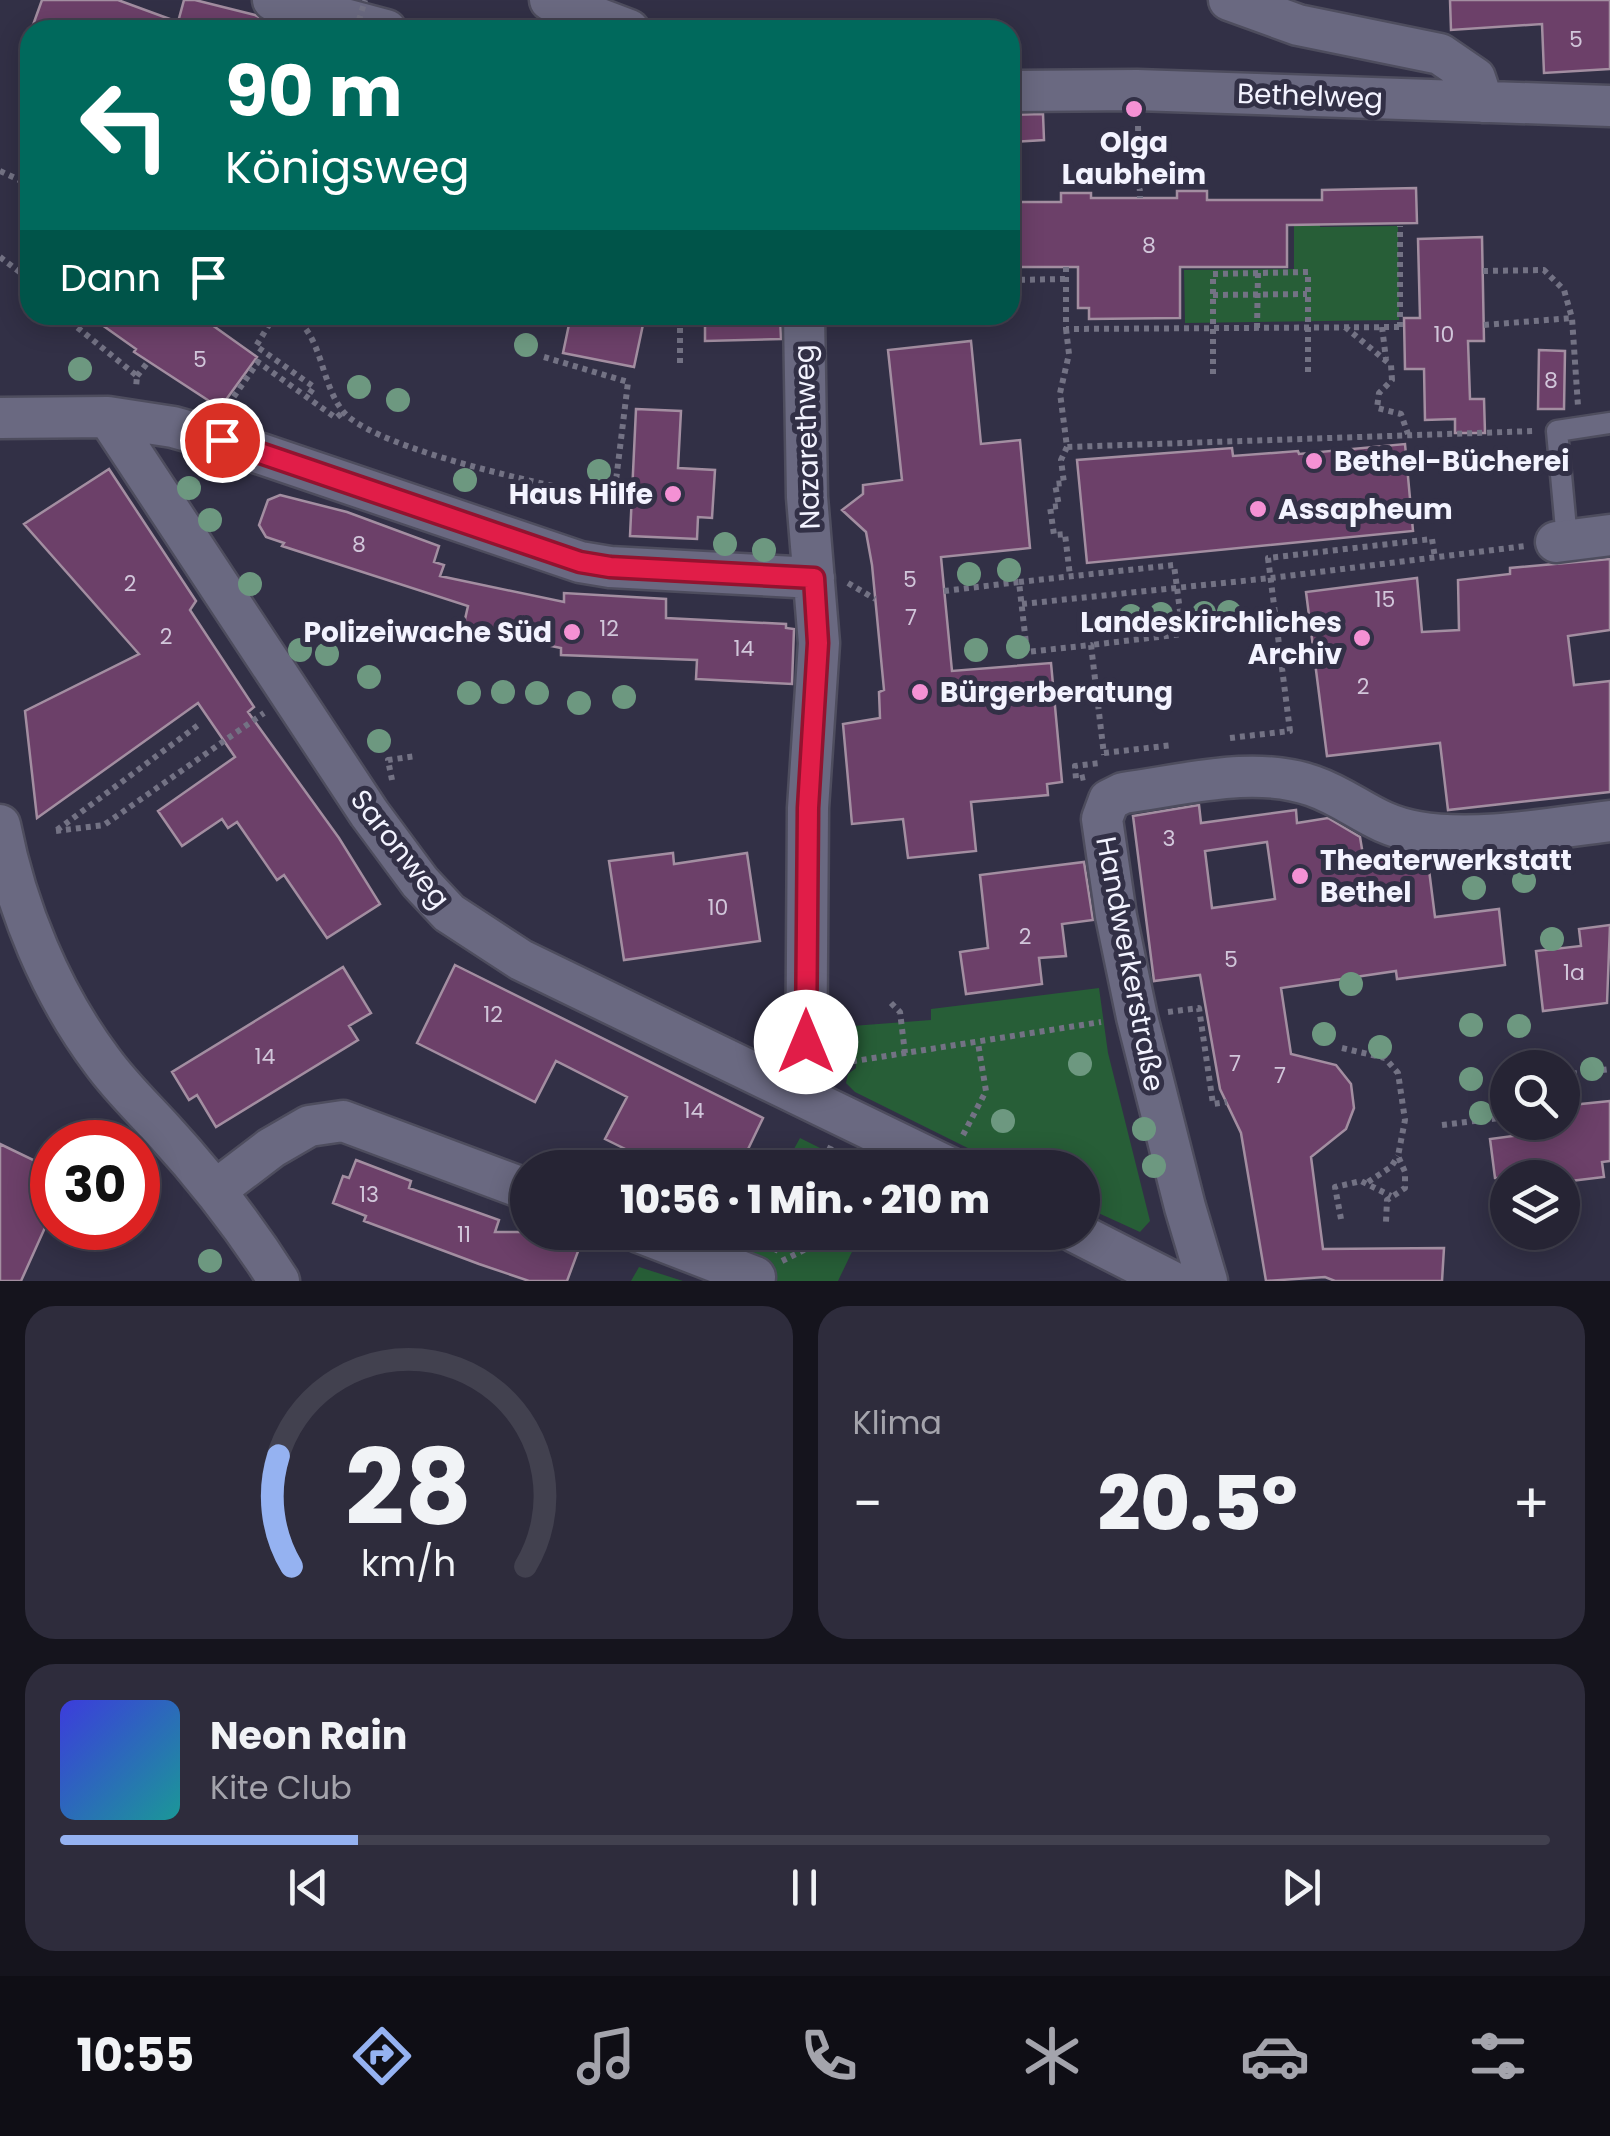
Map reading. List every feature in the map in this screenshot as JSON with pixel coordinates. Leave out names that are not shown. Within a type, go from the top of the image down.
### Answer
[{"type":"street","points":[[273,0],[348,20]]},
{"type":"street","points":[[550,0],[603,20]]},
{"type":"street","points":[[1229,0],[1298,25],[1440,54],[1475,78],[1484,102]]},
{"type":"street","name":"Bethelweg","points":[[1020,91],[1137,90],[1610,106]]},
{"type":"street","name":"Nazarethweg","points":[[804,325],[807,497],[818,643],[808,808],[806,1083]]},
{"type":"street","points":[[0,418],[119,418],[222,440],[580,562],[814,578]]},
{"type":"street","name":"Saronweg","points":[[119,418],[289,695],[399,854],[434,898],[460,922],[521,960],[806,1083],[947,1150]]},
{"type":"street","points":[[1562,541],[1610,535]]},
{"type":"street","name":"Handwerkerstraße","points":[[1207,1281],[1137,1017],[1106,853],[1102,819],[1109,800],[1123,793],[1258,776],[1284,777],[1307,771],[1330,792],[1370,818],[1418,832],[1474,834],[1610,821]]},
{"type":"street","points":[[0,824],[7,884],[50,975],[101,1060],[216,1190],[279,1281]]},
{"type":"street","points":[[216,1190],[270,1148],[309,1126],[343,1121],[510,1183]]},
{"type":"street","points":[[1100,1245],[1171,1281]]},
{"type":"street","points":[[685,1250],[759,1279]]},
{"type":"lane","points":[[1562,541],[1557,431],[1610,423]]},
{"type":"path","points":[[1137,90],[1140,198]]},
{"type":"path","points":[[1066,329],[1402,327],[1400,226]]},
{"type":"path","points":[[1066,267],[1069,354],[1060,393],[1067,447],[1061,460],[1064,483],[1056,484],[1058,506],[1050,507],[1054,535],[1065,534],[1070,576]]},
{"type":"path","points":[[1483,271],[1544,270],[1564,290],[1572,318],[1579,427]]},
{"type":"path","points":[[1214,374],[1213,274],[1308,272],[1308,374]]},
{"type":"path","points":[[1257,328],[1258,273]]},
{"type":"path","points":[[1020,280],[1066,279]]},
{"type":"path","points":[[1213,295],[1308,294]]},
{"type":"path","points":[[1484,325],[1572,318]]},
{"type":"path","points":[[74,325],[137,376]]},
{"type":"path","points":[[269,325],[256,346],[314,387],[307,397]]},
{"type":"path","points":[[303,325],[344,412],[356,423],[452,461],[610,503],[614,498],[628,382],[544,357]]},
{"type":"path","points":[[680,325],[680,363]]},
{"type":"path","points":[[1345,327],[1386,360],[1394,372],[1392,380],[1379,393],[1376,408],[1400,414],[1408,434]]},
{"type":"path","points":[[1382,327],[1386,360]]},
{"type":"path","points":[[119,418],[137,376],[148,362]]},
{"type":"path","points":[[222,440],[226,408],[258,362],[336,418],[344,412]]},
{"type":"path","points":[[1067,447],[1557,431]]},
{"type":"path","points":[[1216,740],[1290,730],[1268,558],[1432,539],[1434,558]]},
{"type":"path","points":[[1022,604],[1271,578],[1562,541]]},
{"type":"path","points":[[944,591],[1019,582],[1070,576],[1174,565],[1182,634],[1028,652],[1019,582]]},
{"type":"path","points":[[1091,644],[1104,753],[1179,744]]},
{"type":"path","points":[[201,723],[56,830],[104,825],[289,695]]},
{"type":"path","points":[[394,793],[388,760],[416,756]]},
{"type":"path","points":[[1093,776],[1076,779],[1075,766],[1100,763]]},
{"type":"path","points":[[891,1003],[900,1012],[905,1053]]},
{"type":"path","points":[[806,1083],[905,1053],[1199,1008],[1213,1104],[1227,1102]]},
{"type":"path","points":[[957,1150],[986,1091],[978,1042]]},
{"type":"path","points":[[1341,1218],[1335,1187],[1367,1182],[1392,1167],[1405,1120],[1398,1074],[1386,1058],[1342,1048]]},
{"type":"path","points":[[1580,1074],[1610,1070]]},
{"type":"path","points":[[1442,1126],[1490,1119]]},
{"type":"path","points":[[1386,1222],[1385,1208],[1391,1196],[1405,1188],[1405,1172],[1398,1156]]},
{"type":"path","points":[[1367,1182],[1391,1196]]},
{"type":"path","points":[[759,1279],[802,1250]]},
{"type":"green space","points":[[1294,203],[1319,203],[1320,227],[1398,226],[1399,320],[1185,323],[1184,270],[1294,269]]},
{"type":"green space","points":[[1099,988],[1108,1053],[1150,1221],[1140,1232],[1100,1214],[1100,1150],[972,1150],[855,1092],[846,1083],[848,1074],[856,1068],[852,1026],[931,1020],[931,1009]]},
{"type":"green space","points":[[800,1138],[824,1150],[793,1150]]},
{"type":"green space","points":[[739,1250],[853,1250],[838,1281],[720,1281]]},
{"type":"green space","points":[[639,1267],[683,1281],[631,1281]]},
{"type":"building","points":[[42,0],[118,0],[173,20],[35,20]]},
{"type":"building","points":[[184,0],[266,20],[179,20]]},
{"type":"building","points":[[1450,0],[1610,0],[1610,69],[1544,73],[1542,24],[1451,30]]},
{"type":"building","points":[[1043,114],[1044,140],[1020,141],[1020,115]]},
{"type":"building","points":[[1416,188],[1417,223],[1287,225],[1287,267],[1180,267],[1180,318],[1089,319],[1089,308],[1078,308],[1078,267],[1020,267],[1020,202],[1061,202],[1061,193],[1091,193],[1091,198],[1177,198],[1177,191],[1207,191],[1207,200],[1322,200],[1322,190]]},
{"type":"building","points":[[1482,237],[1484,341],[1468,341],[1470,399],[1484,399],[1485,433],[1455,433],[1455,419],[1425,420],[1424,369],[1405,369],[1404,318],[1420,318],[1418,239]]},
{"type":"building","points":[[102,325],[212,325],[257,357],[220,408],[134,352],[136,349]]},
{"type":"building","points":[[569,325],[643,325],[634,367],[563,353]]},
{"type":"building","points":[[705,325],[780,325],[781,339],[705,341]]},
{"type":"building","points":[[971,341],[981,444],[1020,440],[1030,548],[941,557],[952,671],[1051,663],[1062,782],[1047,784],[1048,795],[971,802],[976,851],[908,858],[903,819],[852,824],[843,724],[880,718],[879,692],[884,690],[866,532],[842,510],[863,494],[863,485],[902,480],[888,350]]},
{"type":"building","points":[[1539,350],[1565,351],[1564,409],[1538,409]]},
{"type":"building","name":"Haus Hilfe","points":[[636,409],[681,411],[678,468],[715,470],[712,518],[698,517],[697,539],[630,536]]},
{"type":"building","name":"Assapheum","points":[[1405,444],[1413,531],[1087,563],[1077,460],[1232,448],[1233,456],[1298,451],[1299,454]]},
{"type":"building","points":[[109,469],[196,601],[190,610],[254,707],[248,712],[339,838],[380,904],[327,938],[284,875],[277,880],[237,822],[228,828],[222,819],[182,846],[158,811],[235,757],[198,703],[37,818],[25,711],[139,654],[24,524]]},
{"type":"building","points":[[280,495],[347,512],[439,546],[434,562],[444,565],[440,576],[564,602],[564,593],[666,599],[666,618],[786,624],[786,628],[794,629],[792,684],[696,679],[697,660],[561,655],[561,648],[463,628],[468,606],[282,546],[284,543],[266,537],[259,525],[268,500]]},
{"type":"building","points":[[1610,559],[1610,630],[1568,636],[1574,685],[1610,681],[1610,792],[1448,810],[1440,743],[1327,756],[1306,592],[1417,578],[1422,632],[1459,630],[1458,580],[1510,574],[1510,568]]},
{"type":"building","points":[[1199,805],[1201,823],[1296,810],[1297,823],[1328,818],[1360,837],[1364,861],[1394,857],[1395,866],[1428,862],[1435,917],[1499,909],[1505,965],[1397,979],[1396,971],[1281,988],[1291,1054],[1336,1065],[1351,1084],[1354,1108],[1346,1129],[1311,1157],[1323,1249],[1444,1248],[1442,1281],[1335,1281],[1325,1277],[1266,1281],[1241,1133],[1220,1089],[1200,975],[1154,981],[1133,816]],"holes":[[[1267,842],[1275,899],[1212,908],[1205,851]]]},
{"type":"building","points":[[673,853],[674,864],[747,853],[760,941],[624,960],[609,861]]},
{"type":"building","points":[[1084,862],[1093,920],[1062,924],[1066,956],[1039,958],[1042,984],[966,994],[960,952],[988,948],[980,875]]},
{"type":"building","points":[[1610,925],[1607,1003],[1543,1011],[1536,951],[1581,946],[1579,929]]},
{"type":"building","points":[[455,965],[763,1118],[748,1150],[627,1150],[605,1139],[627,1097],[556,1061],[535,1102],[417,1043]]},
{"type":"building","points":[[343,967],[371,1013],[349,1026],[358,1040],[216,1127],[197,1095],[189,1100],[172,1072]]},
{"type":"building","points":[[1610,1101],[1610,1161],[1602,1162],[1604,1177],[1580,1180],[1580,1160],[1493,1160],[1490,1140],[1580,1140],[1580,1104]]},
{"type":"building","points":[[0,1144],[30,1158],[30,1250],[35,1250],[21,1281],[0,1281]]},
{"type":"building","points":[[356,1160],[411,1181],[409,1188],[499,1220],[495,1232],[510,1232],[510,1250],[579,1250],[567,1281],[529,1281],[364,1221],[366,1216],[333,1203],[343,1176],[349,1178]]},
{"type":"place","name":"Olga Laubheim","points":[[1134,109]]},
{"type":"place","name":"Bethel-Bücherei","points":[[1314,461]]},
{"type":"place","name":"Haus Hilfe","points":[[673,494]]},
{"type":"place","name":"Assapheum","points":[[1258,509]]},
{"type":"place","name":"Polizeiwache Süd","points":[[572,632]]},
{"type":"place","name":"Landeskirchliches Archiv","points":[[1362,638]]},
{"type":"place","name":"Bürgerberatung","points":[[920,692]]},
{"type":"place","name":"Theaterwerkstatt Bethel","points":[[1300,876]]},
{"type":"route","points":[[222,440],[580,562],[814,578],[818,643],[808,808],[806,1042]]}]
